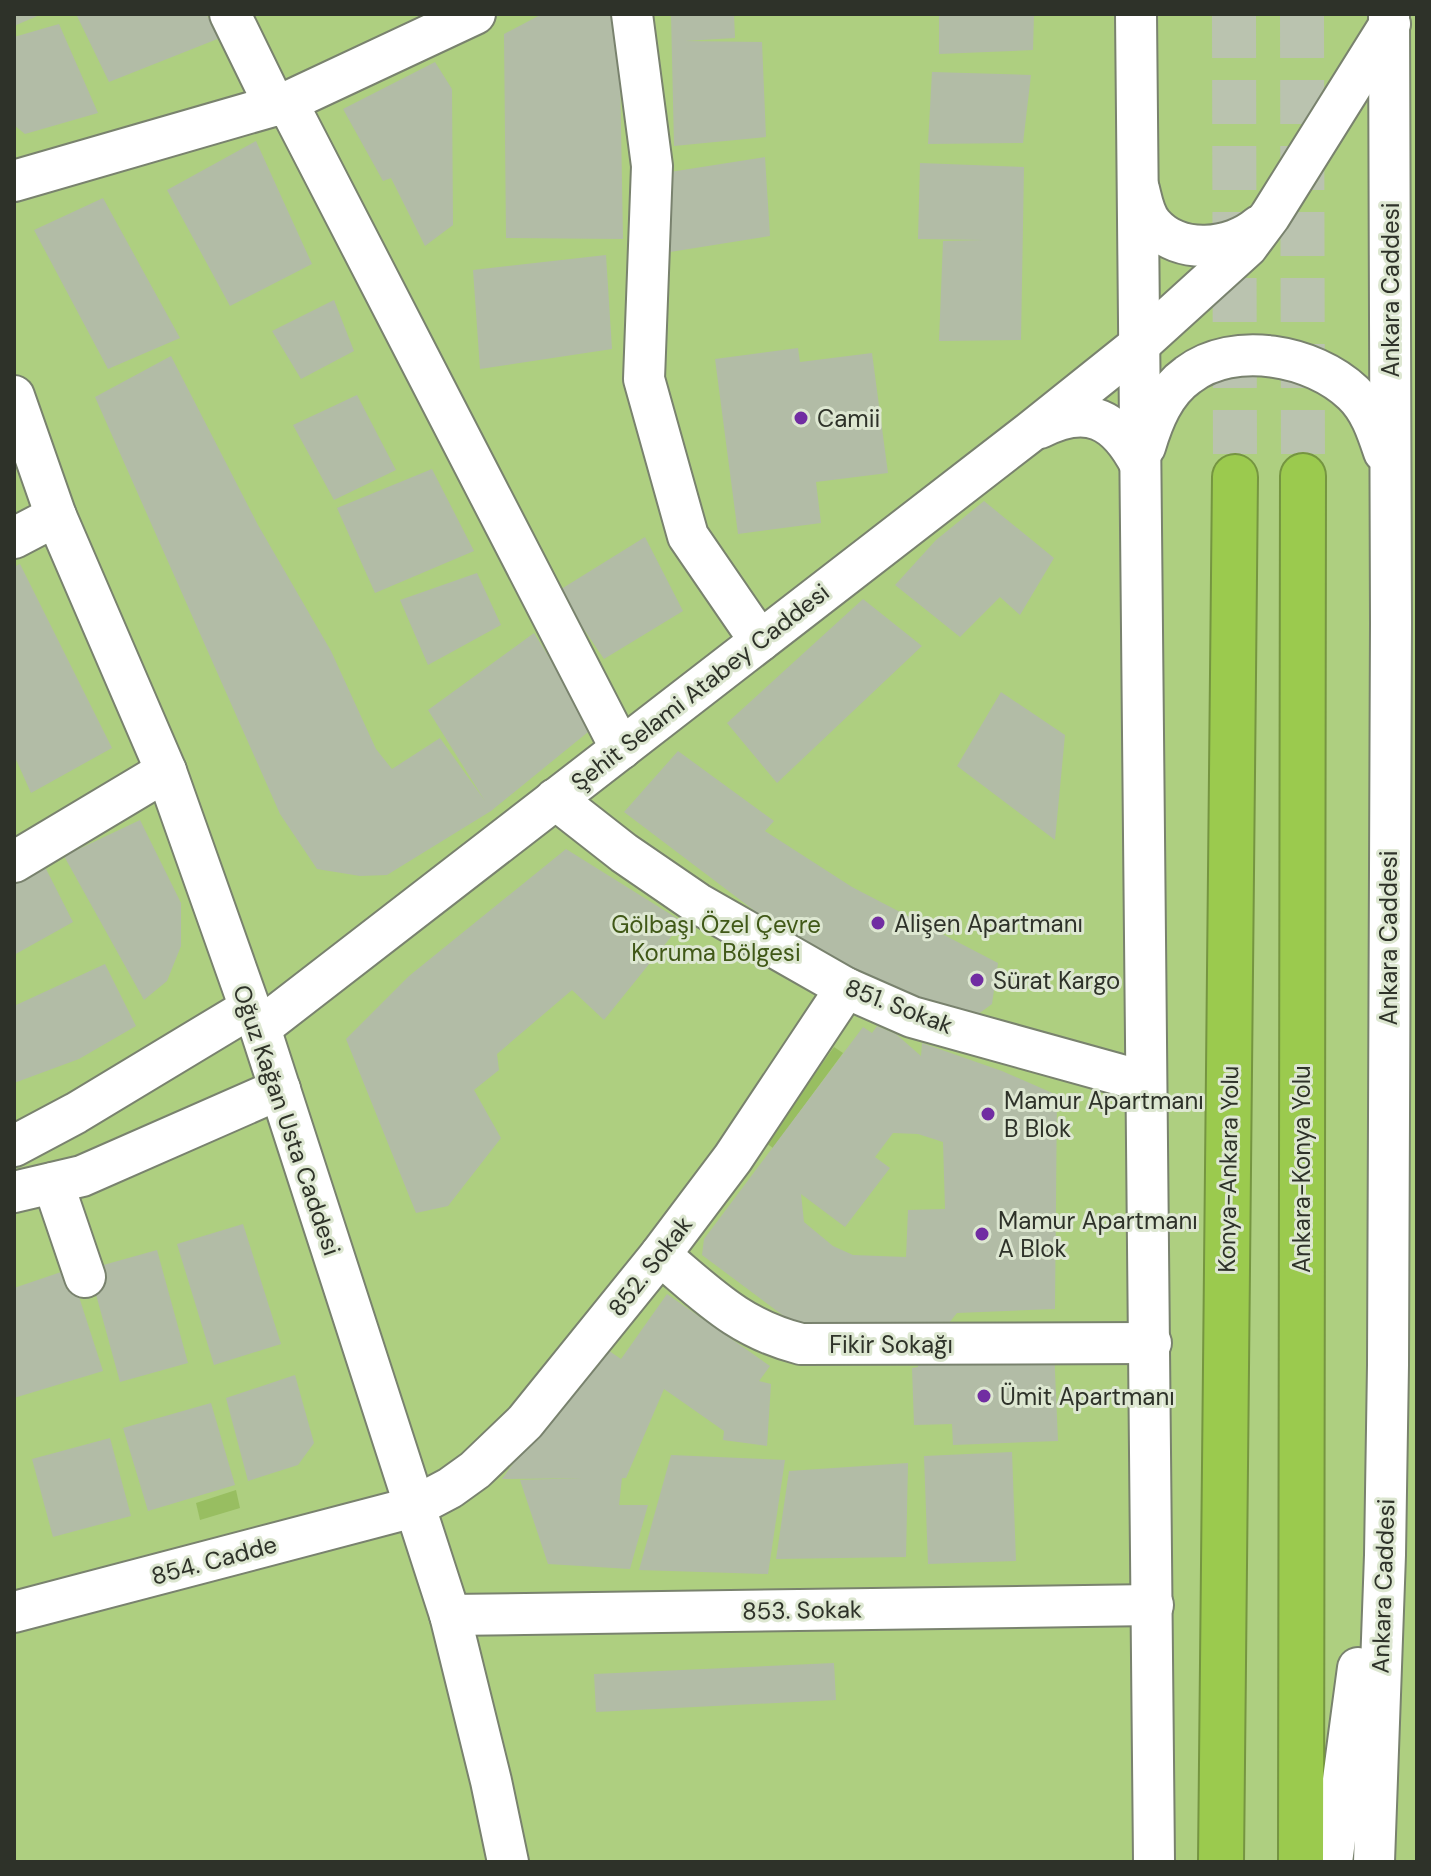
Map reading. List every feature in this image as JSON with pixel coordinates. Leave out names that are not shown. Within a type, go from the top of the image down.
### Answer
[{"type":"highway","name":"Ankara-Konya Yolu","points":[[1301,1862],[1303,476]]},
{"type":"highway","name":"Konya-Ankara Yolu","points":[[1221,1862],[1235,477]]},
{"type":"street","points":[[230,14],[281,104],[621,749]]},
{"type":"street","points":[[14,181],[281,104],[475,14]]},
{"type":"street","points":[[632,14],[652,166],[644,379],[688,536],[760,641]]},
{"type":"street","points":[[1136,14],[1154,1862]]},
{"type":"street","name":"Şehit Selami Atabey Caddesi","points":[[14,1146],[255,1018],[621,749],[1139,345],[1247,247],[1270,216],[1391,18]]},
{"type":"street","name":"Ankara Caddesi","points":[[1374,1862],[1402,1450],[1402,883],[1391,475],[1391,18]]},
{"type":"street","points":[[1137,177],[1146,214],[1165,235],[1177,241],[1213,246],[1228,243],[1251,233],[1270,216]]},
{"type":"street","points":[[1140,464],[1151,424],[1171,390],[1202,366],[1222,358],[1272,357],[1306,366],[1337,381],[1354,394],[1377,429],[1391,475]]},
{"type":"street","name":"Oğuz Kağan Usta Caddesi","points":[[14,396],[56,516],[166,771],[280,1089],[450,1615],[508,1862]]},
{"type":"street","points":[[1029,433],[1066,417],[1083,415],[1121,433],[1140,464]]},
{"type":"street","points":[[14,538],[56,516]]},
{"type":"street","points":[[14,862],[166,771]]},
{"type":"street","name":"851. Sokak","points":[[555,799],[624,853],[697,903],[846,988],[912,1017],[1146,1082]]},
{"type":"street","name":"852. Sokak","points":[[414,1507],[450,1488],[501,1448],[525,1422],[660,1255],[733,1158],[846,988]]},
{"type":"street","points":[[14,1192],[82,1176],[280,1089]]},
{"type":"street","points":[[53,1183],[85,1277]]},
{"type":"street","name":"Fikir Sokağı","points":[[660,1255],[730,1313],[756,1330],[801,1344],[1151,1343]]},
{"type":"street","points":[[1332,1862],[1402,1450]]},
{"type":"street","name":"854. Cadde","points":[[14,1612],[414,1507]]},
{"type":"street","name":"853. Sokak","points":[[450,1615],[1153,1605]]},
{"type":"green space","name":"Gölbaşı Özel Çevre Koruma Bölgesi","points":[[14,14],[1417,14],[1417,1862],[14,1862]]},
{"type":"green space","points":[[834,1047],[843,1053],[773,1148],[766,1143]]},
{"type":"green space","points":[[236,1490],[240,1508],[200,1520],[196,1503]]},
{"type":"building","points":[[14,14],[42,14],[14,26]]},
{"type":"building","points":[[206,14],[220,38],[109,82],[77,16]]},
{"type":"building","points":[[542,14],[619,14],[623,239],[506,238],[504,34]]},
{"type":"building","points":[[671,14],[734,14],[735,38],[685,41],[762,42],[766,137],[674,146]]},
{"type":"building","points":[[939,14],[1034,14],[1033,50],[939,54]]},
{"type":"building","points":[[59,24],[98,113],[25,134],[14,125],[14,37]]},
{"type":"building","points":[[435,62],[452,89],[453,225],[425,246],[391,178],[383,181],[343,109]]},
{"type":"building","points":[[932,72],[1031,75],[1023,143],[928,144]]},
{"type":"building","points":[[256,141],[312,264],[230,306],[167,190]]},
{"type":"building","points":[[765,157],[770,236],[670,252],[670,172]]},
{"type":"building","points":[[920,163],[1024,167],[1021,340],[939,341],[943,241],[983,240],[918,239]]},
{"type":"building","points":[[103,198],[180,338],[108,369],[34,230]]},
{"type":"building","points":[[606,255],[612,349],[480,369],[473,270]]},
{"type":"building","points":[[334,300],[354,351],[301,379],[272,331]]},
{"type":"building","name":"Camii","points":[[798,348],[800,362],[872,353],[888,473],[816,482],[821,523],[738,534],[715,359]]},
{"type":"building","points":[[171,356],[258,525],[331,651],[376,749],[392,769],[440,738],[485,801],[428,710],[534,633],[593,728],[491,811],[387,875],[360,876],[317,869],[280,814],[95,397]]},
{"type":"building","points":[[357,395],[396,470],[334,500],[293,425]]},
{"type":"building","points":[[432,469],[474,551],[375,593],[337,508]]},
{"type":"building","points":[[984,501],[1054,558],[1020,615],[1000,597],[960,637],[895,585],[936,540]]},
{"type":"building","points":[[645,537],[683,611],[604,659],[558,591]]},
{"type":"building","points":[[20,564],[112,748],[31,793],[14,755],[14,567]]},
{"type":"building","points":[[477,573],[501,625],[428,665],[400,600]]},
{"type":"building","points":[[863,599],[922,646],[777,783],[727,723]]},
{"type":"building","points":[[1001,692],[1065,735],[1055,840],[957,766]]},
{"type":"building","points":[[678,751],[774,821],[765,831],[852,887],[998,963],[992,1004],[966,1023],[817,958],[624,812]]},
{"type":"building","points":[[140,820],[181,903],[181,946],[167,981],[144,1000],[64,856]]},
{"type":"building","points":[[566,849],[683,922],[604,1020],[572,990],[497,1054],[499,1070],[474,1090],[501,1138],[448,1206],[416,1213],[346,1039],[409,976]]},
{"type":"building","points":[[44,865],[73,922],[14,955],[14,883]]},
{"type":"building","points":[[105,964],[136,1026],[79,1059],[14,1083],[14,1006]]},
{"type":"building","points":[[877,1026],[896,1034],[921,1056],[922,1043],[1002,1071],[1057,1095],[1055,1309],[957,1313],[945,1328],[801,1329],[702,1255],[704,1239],[863,1027],[872,1033]],"holes":[[[893,1133],[918,1134],[943,1142],[945,1209],[908,1210],[906,1257],[853,1255],[833,1246],[804,1222],[801,1194],[845,1227],[890,1168],[875,1157]]]},
{"type":"building","points":[[243,1224],[281,1344],[214,1365],[177,1244]]},
{"type":"building","points":[[157,1250],[188,1363],[120,1382],[89,1269]]},
{"type":"building","points":[[70,1269],[103,1371],[14,1398],[14,1288]]},
{"type":"building","points":[[667,1294],[770,1366],[759,1381],[771,1384],[767,1446],[723,1440],[724,1431],[664,1389],[626,1478],[622,1478],[619,1505],[648,1505],[630,1569],[548,1564],[520,1480],[582,1478],[502,1479],[599,1344],[621,1359]]},
{"type":"building","name":"Ümit Apartmanı","points":[[1054,1348],[1058,1441],[953,1445],[952,1424],[914,1425],[912,1368],[918,1367],[917,1353]]},
{"type":"building","points":[[295,1375],[314,1443],[298,1465],[248,1481],[226,1398]]},
{"type":"building","points":[[211,1403],[235,1485],[148,1511],[123,1428]]},
{"type":"building","points":[[110,1438],[131,1516],[53,1537],[32,1459]]},
{"type":"building","points":[[1012,1452],[1016,1561],[928,1564],[924,1456]]},
{"type":"building","points":[[671,1455],[785,1460],[768,1574],[639,1570]]},
{"type":"building","points":[[908,1463],[906,1557],[776,1559],[789,1471]]},
{"type":"building","points":[[834,1663],[836,1700],[596,1712],[594,1674]]},
{"type":"tunnel","points":[[1234,14],[1235,477]]},
{"type":"tunnel","points":[[1302,14],[1303,476]]},
{"type":"place","name":"Camii","points":[[801,418]]},
{"type":"place","name":"Alişen Apartmanı","points":[[878,923]]},
{"type":"place","name":"Sürat Kargo","points":[[977,980]]},
{"type":"place","name":"Mamur Apartmanı B Blok","points":[[988,1114]]},
{"type":"place","name":"Mamur Apartmanı A Blok","points":[[982,1234]]},
{"type":"place","name":"Ümit Apartmanı","points":[[984,1396]]}]
